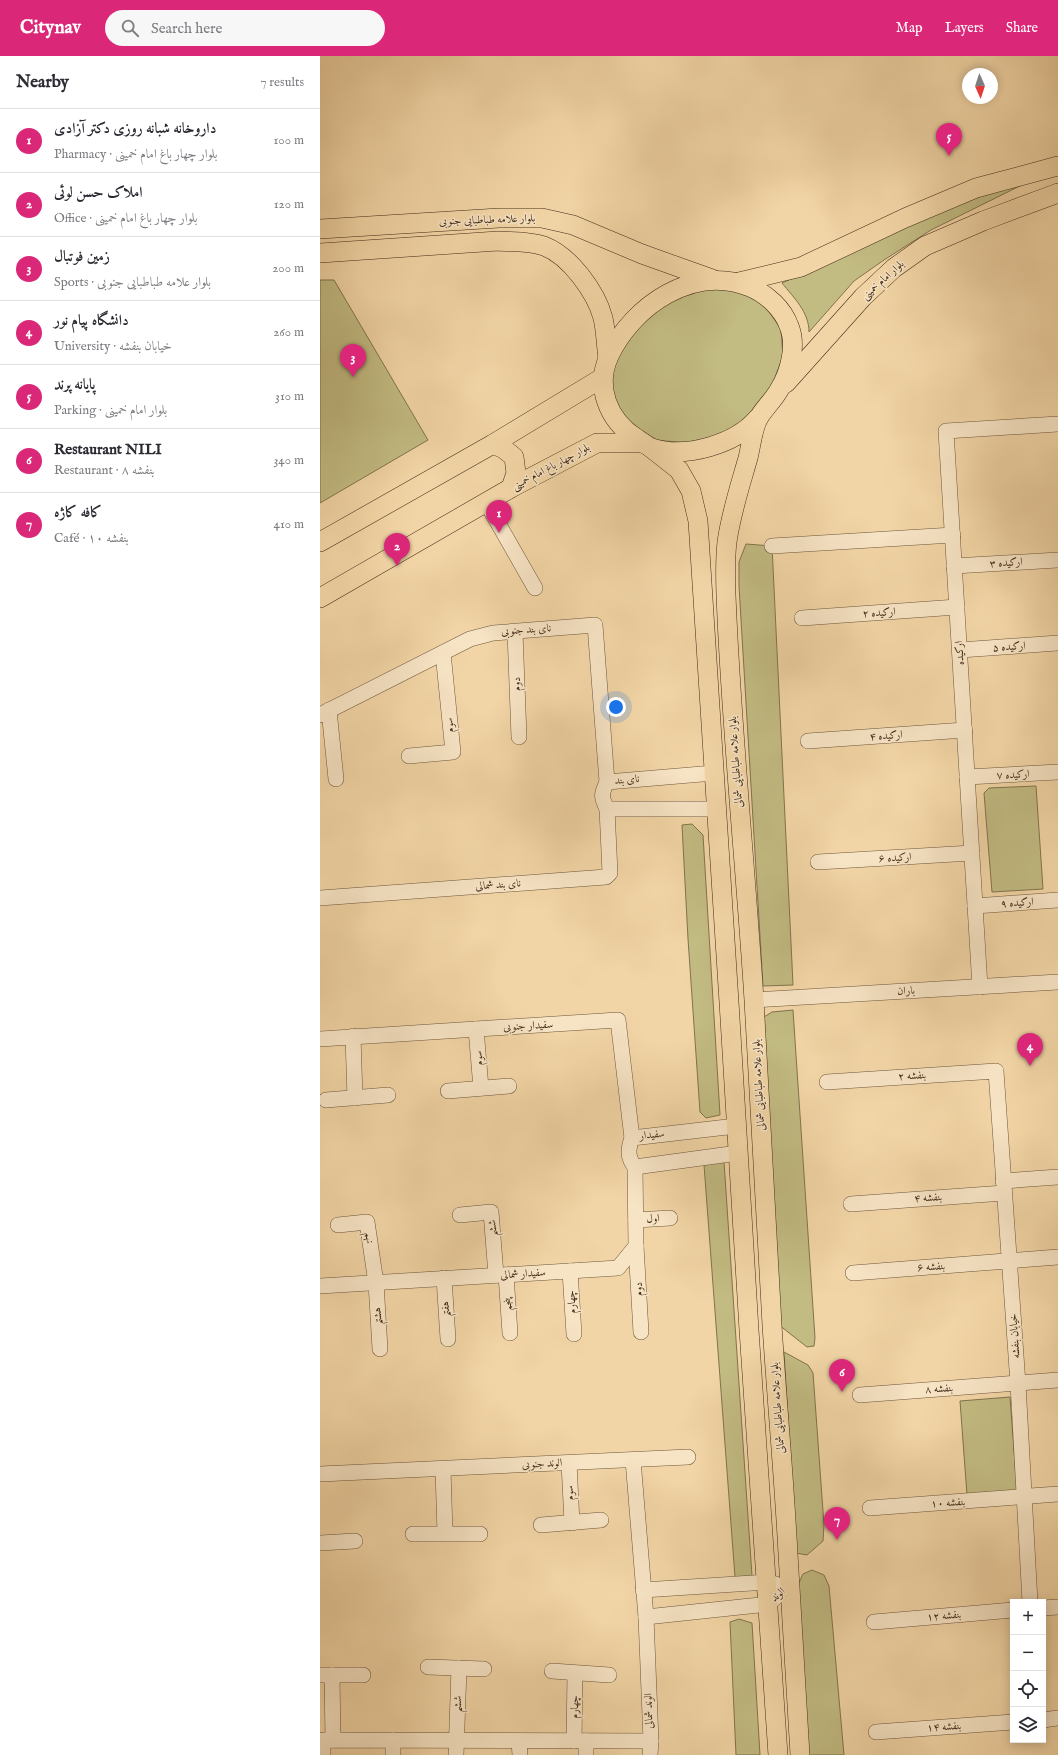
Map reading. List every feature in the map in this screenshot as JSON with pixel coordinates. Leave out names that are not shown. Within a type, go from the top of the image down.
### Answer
[{"type":"main road","points":[[320,542],[493,444],[602,378],[608,358],[622,335],[649,306],[671,291],[696,282],[715,280],[739,282],[801,267],[905,218],[976,188],[1058,166]]},
{"type":"main road","name":"بلوار امام خمینی","points":[[781,389],[863,297],[894,268],[925,246],[983,221],[1058,192]]},
{"type":"main road","name":"بلوار علامه طباطبایی جنوبی","points":[[320,230],[499,218],[542,218],[573,225],[642,254],[715,280]]},
{"type":"main road","name":"بلوار علامه طباطبایی جنوبی","points":[[320,253],[498,241],[524,242],[544,246],[565,260],[582,277],[594,296],[603,318],[608,358]]},
{"type":"main road","points":[[739,282],[760,291],[772,301],[784,316],[791,330],[792,350],[788,370],[781,389]]},
{"type":"main road","name":"بلوار علامه طباطبایی شمالی","points":[[602,378],[610,411],[619,424],[629,434],[647,445],[679,470],[691,491],[698,521],[749,1337],[778,1755]]},
{"type":"main road","name":"بلوار چهار باغ امام خمینی","points":[[320,598],[511,488],[598,443],[647,445],[678,451],[699,449],[716,445],[734,438],[745,431],[758,418],[781,389]]},
{"type":"main road","name":"بلوار علامه طباطبایی شمالی","points":[[758,418],[736,498],[727,544],[726,570],[732,724],[754,1000],[772,1322],[788,1560],[788,1586],[800,1755]]},
{"type":"main road","points":[[493,444],[504,449],[514,458],[516,473],[511,488]]},
{"type":"street","name":"ارکیده","points":[[980,987],[946,431],[1058,424]]},
{"type":"street","points":[[486,502],[535,588]]},
{"type":"street","points":[[772,546],[953,535]]},
{"type":"street","name":"ارکیده ۳","points":[[954,566],[1058,560]]},
{"type":"street","name":"ارکیده ۲","points":[[802,618],[957,607]]},
{"type":"street","name":"نای بند جنوبی","points":[[325,712],[470,640],[493,633],[595,626],[607,782]]},
{"type":"street","name":"دوم","points":[[515,632],[519,737]]},
{"type":"street","name":"ارکیده ۵","points":[[960,650],[1058,644]]},
{"type":"street","name":"سوم","points":[[409,756],[453,752],[443,653]]},
{"type":"street","points":[[325,712],[336,779]]},
{"type":"street","name":"ارکیده ۴","points":[[808,741],[965,730]]},
{"type":"street","name":"ارکیده ۷","points":[[967,777],[1058,772]]},
{"type":"street","name":"نای بند","points":[[607,809],[603,801],[602,792],[607,782],[714,773]]},
{"type":"street","points":[[607,809],[716,809]]},
{"type":"street","name":"نای بند شمالی","points":[[320,898],[606,877],[610,873],[607,809]]},
{"type":"street","name":"ارکیده ۶","points":[[818,862],[972,853]]},
{"type":"street","name":"ارکیده ۹","points":[[975,906],[1058,900]]},
{"type":"street","name":"باران","points":[[754,1000],[1058,982]]},
{"type":"street","name":"سفیدار جنوبی","points":[[320,1039],[618,1020],[632,1138]]},
{"type":"street","name":"سوم","points":[[476,1029],[481,1088]]},
{"type":"street","points":[[353,1036],[355,1098]]},
{"type":"street","name":"بنفشه ۲","points":[[827,1082],[996,1071]]},
{"type":"street","name":"خیابان بنفشه","points":[[996,1071],[1018,1384],[1030,1599]]},
{"type":"street","points":[[448,1091],[509,1086]]},
{"type":"street","points":[[326,1100],[388,1095]]},
{"type":"street","name":"سفیدار","points":[[635,1167],[630,1160],[628,1149],[632,1138],[736,1126]]},
{"type":"street","points":[[636,1246],[635,1167],[738,1153]]},
{"type":"street","name":"بنفشه ۴","points":[[851,1204],[1004,1187],[1058,1177]]},
{"type":"street","name":"ششم","points":[[460,1215],[492,1212],[501,1275]]},
{"type":"street","name":"اول","points":[[636,1220],[670,1218]]},
{"type":"street","name":"نهم","points":[[338,1225],[367,1222],[376,1282]]},
{"type":"street","name":"دوم","points":[[636,1246],[641,1332]]},
{"type":"street","name":"سفیدار شمالی","points":[[320,1286],[618,1268],[636,1246]]},
{"type":"street","name":"بنفشه ۶","points":[[853,1273],[1058,1257]]},
{"type":"street","name":"چهارم","points":[[570,1271],[574,1334]]},
{"type":"street","name":"پنجم","points":[[501,1275],[510,1333]]},
{"type":"street","name":"هفتم","points":[[444,1278],[448,1339]]},
{"type":"street","name":"هشتم","points":[[376,1282],[380,1349]]},
{"type":"street","name":"بنفشه ۸","points":[[860,1395],[1058,1380]]},
{"type":"street","points":[[643,1590],[633,1460],[688,1457]]},
{"type":"street","name":"الوند جنوبی","points":[[320,1474],[633,1460]]},
{"type":"street","name":"سوم","points":[[569,1463],[572,1523]]},
{"type":"street","points":[[443,1469],[445,1533]]},
{"type":"street","name":"بنفشه ۱۰","points":[[870,1508],[1025,1498],[1058,1494]]},
{"type":"street","points":[[541,1525],[601,1520]]},
{"type":"street","points":[[413,1534],[480,1534]]},
{"type":"street","points":[[320,1543],[355,1541]]},
{"type":"street","name":"الوند","points":[[643,1590],[767,1582],[788,1586]]},
{"type":"street","name":"الوند","points":[[646,1617],[768,1604],[788,1586]]},
{"type":"street","name":"الوند شمالی","points":[[326,1745],[393,1748],[520,1748],[582,1746],[650,1748],[646,1617],[643,1590]]},
{"type":"street","points":[[1046,1608],[1058,1607]]},
{"type":"street","name":"بنفشه ۱۲","points":[[874,1622],[1010,1610]]},
{"type":"street","points":[[428,1668],[484,1669]]},
{"type":"street","name":"ششم","points":[[456,1748],[459,1668]]},
{"type":"street","points":[[552,1671],[609,1675]]},
{"type":"street","name":"چهارم","points":[[575,1673],[582,1746]]},
{"type":"street","points":[[326,1745],[326,1675],[363,1675]]},
{"type":"street","points":[[1046,1720],[1058,1718]]},
{"type":"street","name":"بنفشه ۱۴","points":[[876,1732],[1010,1722]]},
{"type":"shaded area","points":[[1042,175],[931,230],[884,260],[854,281],[809,332],[804,312],[782,283],[932,213]]},
{"type":"shaded area","points":[[320,280],[334,280],[428,440],[320,503]]},
{"type":"shaded area","points":[[705,286],[733,288],[756,298],[767,309],[781,329],[783,356],[772,385],[756,407],[737,425],[716,437],[687,443],[655,440],[634,428],[619,410],[610,384],[617,357],[638,325],[669,300]]},
{"type":"shaded area","points":[[746,544],[772,546],[793,985],[763,986],[739,586],[739,562]]},
{"type":"shaded area","points":[[1036,786],[1043,889],[992,892],[984,793],[989,788]]},
{"type":"shaded area","points":[[692,824],[703,835],[720,1115],[706,1118],[700,1112],[682,825]]},
{"type":"shaded area","points":[[793,1010],[815,1338],[814,1346],[807,1347],[779,1325],[764,1017],[772,1012]]},
{"type":"shaded area","points":[[724,1162],[752,1576],[735,1577],[704,1165]]},
{"type":"shaded area","points":[[784,1352],[808,1365],[813,1373],[824,1525],[823,1541],[807,1555],[796,1553]]},
{"type":"shaded area","points":[[1010,1397],[1017,1491],[967,1495],[960,1401]]},
{"type":"shaded area","points":[[812,1570],[824,1575],[829,1586],[844,1755],[808,1755],[797,1587],[803,1574]]},
{"type":"shaded area","points":[[739,1619],[752,1623],[760,1755],[736,1755],[730,1622]]},
{"type":"place","name":"پایانه پرند","points":[[949,156]]},
{"type":"place","name":"زمین فوتبال","points":[[353,377]]},
{"type":"place","name":"داروخانه شبانه روزی دکتر آزادی","points":[[499,533]]},
{"type":"place","name":"املاک حسن لوئی","points":[[397,566]]},
{"type":"place","name":"دانشگاه پیام نور","points":[[1030,1066]]},
{"type":"place","name":"Restaurant NILI","points":[[842,1392]]},
{"type":"place","name":"کافه کاژه","points":[[837,1540]]}]
